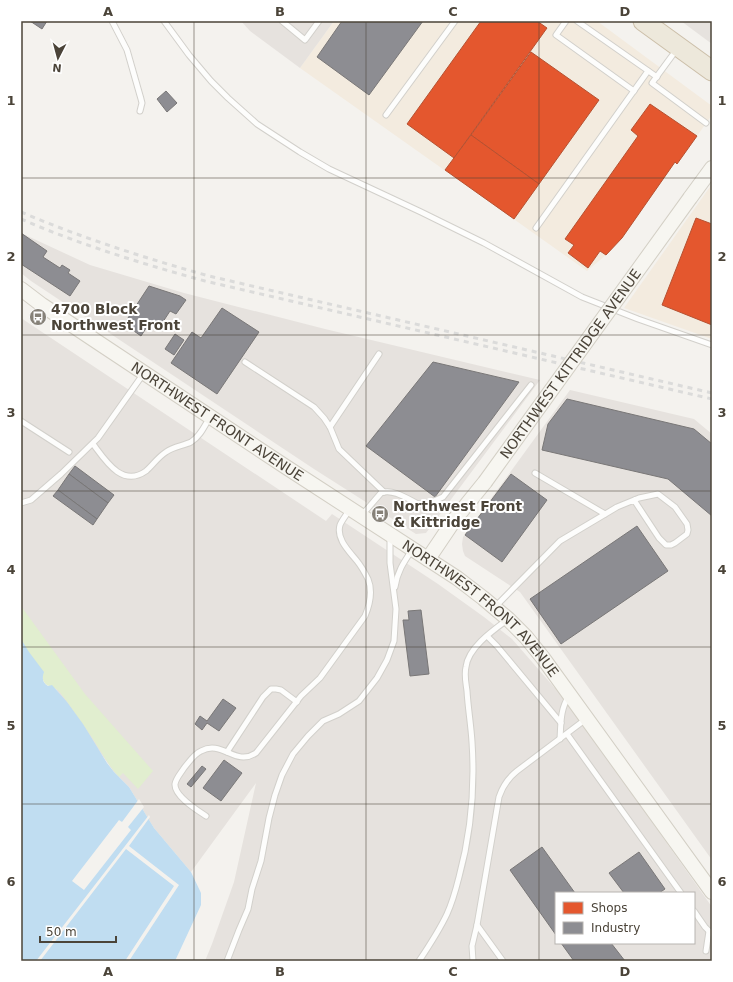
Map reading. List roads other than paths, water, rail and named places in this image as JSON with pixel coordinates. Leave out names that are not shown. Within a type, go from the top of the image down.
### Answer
[{"type":"highway","points":[[643,21],[712,71]]},
{"type":"main road","name":"NORTHWEST KITTRIDGE AVENUE","points":[[428,559],[712,168]]},
{"type":"main road","name":"NORTHWEST FRONT AVENUE","points":[[21,289],[211,417],[457,578],[508,619],[534,647],[570,695],[712,892]]},
{"type":"lane","points":[[112,21],[123,41],[130,59],[142,103],[140,111]]},
{"type":"lane","points":[[164,21],[202,71],[228,98],[244,113],[264,128],[300,152],[329,169],[484,243],[582,297],[638,319],[712,345]]},
{"type":"lane","points":[[282,21],[305,40],[319,21]]},
{"type":"lane","points":[[386,115],[455,21]]},
{"type":"lane","points":[[566,21],[556,35],[634,91]]},
{"type":"lane","points":[[577,21],[657,77]]},
{"type":"lane","points":[[678,47],[652,84],[706,123]]},
{"type":"lane","points":[[536,228],[648,71]]},
{"type":"lane","points":[[330,427],[379,354]]},
{"type":"lane","points":[[245,362],[314,407],[330,427],[338,449],[384,492]]},
{"type":"lane","points":[[21,503],[31,500],[93,444],[144,372]]},
{"type":"lane","points":[[206,816],[186,801],[176,790],[175,784],[178,776],[193,757],[202,750],[218,748],[237,757],[245,758],[256,754],[301,696],[320,678],[361,622],[368,609],[370,587],[368,579],[358,562],[345,546],[340,534],[340,525],[384,492],[393,492],[418,504],[435,501],[443,497],[531,385]]},
{"type":"lane","points":[[93,444],[116,471],[124,476],[135,476],[151,467],[164,453],[173,447],[192,441],[198,436],[211,417]]},
{"type":"lane","points":[[21,421],[68,452]]},
{"type":"lane","points":[[535,473],[605,514]]},
{"type":"lane","points":[[494,608],[560,541],[617,507],[634,500],[658,494],[675,507],[687,524],[687,534],[671,545],[666,545],[659,538],[634,500]]},
{"type":"lane","points":[[227,961],[248,909],[252,889],[261,861],[269,818],[275,796],[282,775],[293,754],[323,721],[339,714],[359,701],[377,678],[387,660],[394,641],[396,609],[390,563],[390,534]]},
{"type":"lane","points":[[394,594],[400,568],[413,549]]},
{"type":"lane","points":[[419,961],[436,936],[447,913],[465,856],[474,778],[466,667],[468,657],[487,636],[508,619]]},
{"type":"lane","points":[[487,636],[561,723]]},
{"type":"lane","points":[[227,752],[263,697],[271,689],[276,688],[281,690],[297,702]]},
{"type":"lane","points":[[560,739],[564,704],[570,695]]},
{"type":"lane","points":[[473,961],[472,946],[500,797],[505,783],[514,774],[587,719]]},
{"type":"lane","points":[[567,734],[680,892]]},
{"type":"lane","points":[[695,912],[705,927],[711,932],[706,951]]},
{"type":"lane","points":[[477,925],[503,961]]},
{"type":"water","points":[[21,639],[44,672],[43,678],[45,683],[48,686],[52,685],[67,702],[83,724],[107,763],[129,787],[154,828],[191,872],[201,893],[201,905],[175,961],[21,961]]},
{"type":"railway","points":[[21,212],[114,247],[209,276],[712,393]]},
{"type":"railway","points":[[21,219],[112,253],[205,281],[712,399]]},
{"type":"place","name":"4700 Block Northwest Front","points":[[38,317]]},
{"type":"place","name":"Northwest Front & Kittridge","points":[[380,514]]}]
